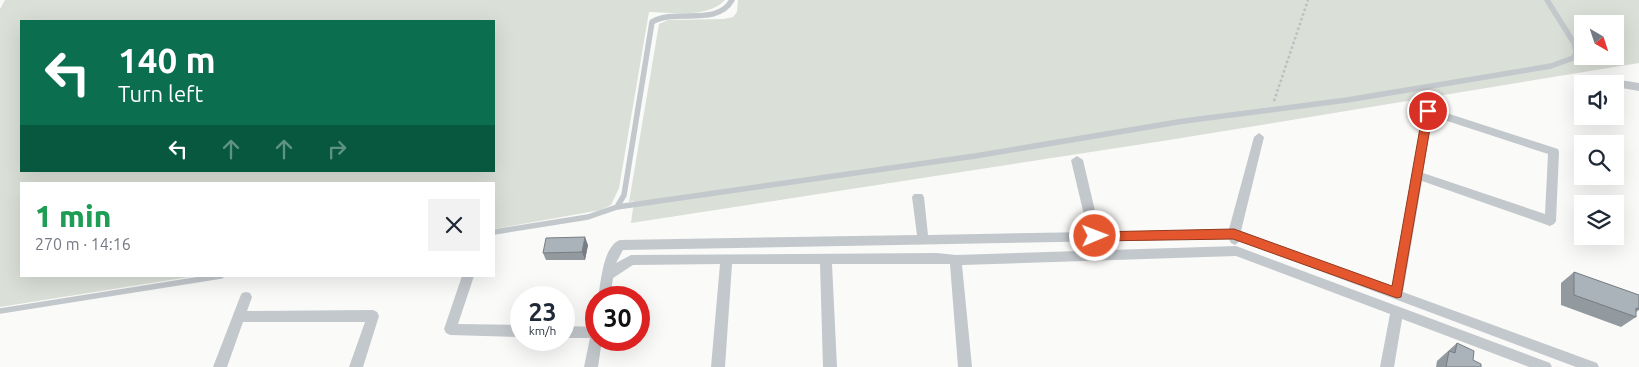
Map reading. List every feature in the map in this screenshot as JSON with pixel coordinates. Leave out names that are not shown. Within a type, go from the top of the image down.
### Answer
[{"type":"street","points":[[1624,85],[1639,87]]},
{"type":"street","points":[[1397,293],[1417,175],[1428,111],[1554,152],[1550,221],[1417,175]]},
{"type":"street","points":[[1236,251],[1234,234],[1259,137]]},
{"type":"street","points":[[1077,160],[1095,236]]},
{"type":"street","points":[[918,197],[923,240]]},
{"type":"street","points":[[606,286],[613,252],[620,245],[1234,234],[1592,367]]},
{"type":"street","points":[[936,240],[937,258]]},
{"type":"street","points":[[608,275],[631,260],[937,258],[956,260],[1236,251],[1544,367]]},
{"type":"street","points":[[826,259],[830,367]]},
{"type":"street","points":[[718,367],[726,260]]},
{"type":"street","points":[[956,260],[965,367]]},
{"type":"street","points":[[468,277],[450,329],[510,331]]},
{"type":"street","points":[[220,367],[246,297]]},
{"type":"street","points":[[1388,367],[1397,312]]},
{"type":"street","points":[[239,318],[373,316],[356,367]]},
{"type":"street","points":[[591,367],[594,351]]},
{"type":"lane","points":[[617,207],[624,195],[652,22],[665,16],[702,16],[720,12],[728,9],[732,0]]},
{"type":"lane","points":[[495,232],[588,217],[617,207],[956,159],[1192,120],[1441,85],[1564,62],[1573,58],[1576,53],[1574,43],[1546,0]]},
{"type":"lane","points":[[0,311],[215,277]]},
{"type":"path","points":[[1272,110],[1308,0]]},
{"type":"shaded area","points":[[5,0],[725,0],[718,6],[699,12],[649,12],[619,188],[611,205],[601,210],[495,229],[495,182],[20,182],[20,277],[189,277],[0,307],[0,9]]},
{"type":"shaded area","points":[[738,0],[1639,0],[1639,63],[1169,140],[631,223],[634,201],[629,202],[659,24],[668,20],[724,19],[733,17],[737,12]]},
{"type":"building","points":[[585,237],[582,252],[543,253],[546,238]]},
{"type":"building","points":[[1574,272],[1639,295],[1639,309],[1636,308],[1636,317],[1574,295]]},
{"type":"building","points":[[1457,343],[1474,351],[1473,360],[1481,364],[1481,367],[1446,367],[1449,351],[1455,353]]},
{"type":"route","points":[[1095,236],[1234,234],[1397,293],[1428,111]]}]
